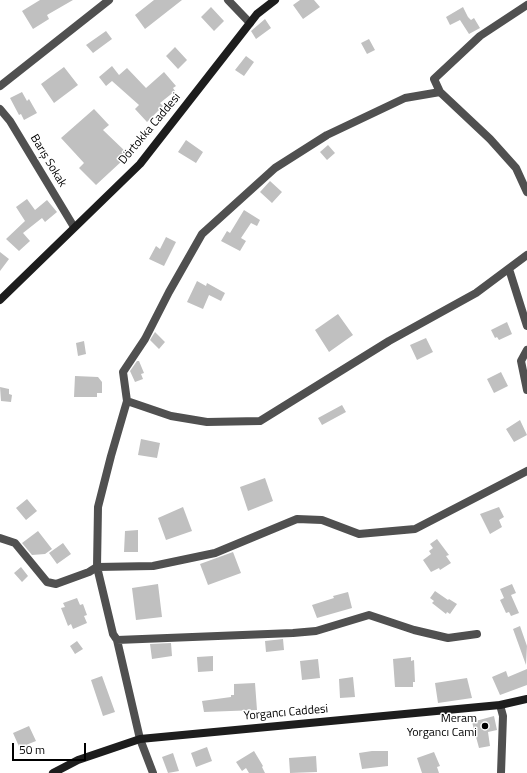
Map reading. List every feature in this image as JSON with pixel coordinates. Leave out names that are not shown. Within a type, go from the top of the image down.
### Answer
[{"type":"street","points":[[0,86],[109,0]]},
{"type":"street","points":[[228,0],[250,24]]},
{"type":"street","name":"Dörtokka Caddesi","points":[[0,300],[140,164],[257,14],[275,0]]},
{"type":"street","points":[[527,6],[480,36],[434,79],[440,92],[490,139],[516,168],[527,192]]},
{"type":"street","points":[[153,773],[140,738],[117,640],[113,634],[97,567],[98,507],[127,402],[123,372],[145,339],[169,292],[202,234],[275,168],[327,135],[405,98],[440,92]]},
{"type":"street","name":"Barış Sokak","points":[[0,109],[10,121],[74,227]]},
{"type":"street","points":[[127,402],[171,416],[207,422],[260,421],[389,341],[476,293],[527,254]]},
{"type":"street","points":[[509,269],[527,326]]},
{"type":"street","points":[[527,350],[521,360],[527,390]]},
{"type":"street","points":[[0,538],[15,543],[47,582],[56,584],[97,567],[153,566],[215,553],[297,519],[322,520],[359,534],[415,529],[527,471]]},
{"type":"street","points":[[117,640],[293,634],[316,631],[369,615],[414,630],[448,638],[477,634]]},
{"type":"street","name":"Yorgancı Caddesi","points":[[53,773],[78,760],[140,738],[500,705],[527,699]]},
{"type":"street","points":[[500,705],[503,716],[501,773]]},
{"type":"building","points":[[40,0],[73,0],[47,15],[49,19],[33,29],[22,11]]},
{"type":"building","points":[[154,0],[182,0],[145,29],[135,15]]},
{"type":"building","points":[[300,0],[314,0],[320,7],[303,19],[293,5]]},
{"type":"building","points":[[211,7],[224,21],[214,31],[201,17]]},
{"type":"building","points":[[463,7],[468,17],[471,20],[474,18],[480,28],[469,34],[460,20],[450,25],[446,17]]},
{"type":"building","points":[[265,19],[271,28],[256,39],[251,31]]},
{"type":"building","points":[[106,31],[112,39],[93,53],[86,45]]},
{"type":"building","points":[[369,39],[375,50],[367,54],[361,43]]},
{"type":"building","points":[[175,47],[187,60],[178,69],[166,56]]},
{"type":"building","points":[[246,56],[254,62],[244,76],[235,70]]},
{"type":"building","points":[[112,66],[119,75],[127,68],[146,88],[164,72],[176,86],[173,88],[175,91],[160,103],[163,106],[147,122],[135,109],[139,105],[112,81],[106,86],[99,77]]},
{"type":"building","points":[[64,67],[78,85],[54,103],[41,84]]},
{"type":"building","points":[[22,92],[27,101],[29,99],[37,113],[24,120],[21,114],[19,115],[10,98]]},
{"type":"building","points":[[94,109],[109,125],[103,130],[127,153],[121,159],[123,160],[96,185],[79,168],[84,163],[61,138]]},
{"type":"building","points":[[186,140],[203,152],[196,163],[178,152]]},
{"type":"building","points":[[328,145],[335,153],[327,160],[320,152]]},
{"type":"building","points":[[270,181],[282,192],[272,203],[260,192]]},
{"type":"building","points":[[27,199],[35,210],[47,200],[57,212],[45,222],[42,218],[23,233],[30,241],[19,251],[6,239],[25,221],[16,207]]},
{"type":"building","points":[[244,210],[260,220],[257,226],[251,223],[241,238],[246,241],[240,251],[221,241],[227,231],[230,233]]},
{"type":"building","points":[[166,237],[176,242],[164,266],[149,259],[156,246],[160,249]]},
{"type":"building","points":[[0,252],[9,259],[0,271]]},
{"type":"building","points":[[197,281],[206,286],[207,283],[225,293],[221,301],[209,295],[203,309],[187,302]]},
{"type":"building","points":[[338,314],[353,335],[329,352],[315,330]]},
{"type":"building","points":[[507,322],[512,334],[499,340],[497,337],[495,338],[491,330]]},
{"type":"building","points":[[155,332],[165,342],[159,349],[150,340]]},
{"type":"building","points":[[426,338],[433,352],[417,360],[410,345]]},
{"type":"building","points":[[84,341],[86,354],[78,356],[76,343]]},
{"type":"building","points":[[137,361],[139,361],[144,373],[141,374],[143,379],[135,382],[130,371]]},
{"type":"building","points":[[501,372],[508,386],[494,393],[487,379]]},
{"type":"building","points":[[75,376],[98,377],[102,382],[102,393],[97,393],[97,397],[74,397]]},
{"type":"building","points":[[0,387],[9,389],[9,394],[12,395],[11,402],[1,401]]},
{"type":"building","points":[[342,405],[346,412],[322,425],[318,418]]},
{"type":"building","points":[[520,420],[527,435],[514,442],[506,429]]},
{"type":"building","points":[[141,439],[160,443],[157,458],[138,455]]},
{"type":"building","points":[[265,478],[273,501],[248,511],[240,487]]},
{"type":"building","points":[[27,499],[37,511],[26,520],[16,508]]},
{"type":"building","points":[[183,507],[192,531],[166,540],[158,518]]},
{"type":"building","points":[[499,507],[504,517],[499,520],[502,527],[490,534],[480,514]]},
{"type":"building","points":[[138,530],[138,552],[124,552],[125,531]]},
{"type":"building","points":[[38,531],[52,549],[45,554],[32,555],[22,543]]},
{"type":"building","points":[[437,539],[449,555],[446,556],[451,563],[440,570],[439,568],[431,572],[423,560],[431,554],[429,551],[433,548],[430,544]]},
{"type":"building","points":[[63,543],[71,554],[57,564],[49,553]]},
{"type":"building","points":[[233,552],[241,573],[208,585],[200,564]]},
{"type":"building","points":[[21,567],[28,576],[22,582],[14,573]]},
{"type":"building","points":[[158,584],[162,617],[136,620],[132,588]]},
{"type":"building","points":[[512,584],[516,593],[511,595],[519,613],[511,616],[509,612],[506,613],[500,600],[504,598],[500,589]]},
{"type":"building","points":[[435,591],[457,604],[450,614],[447,612],[446,614],[432,603],[434,601],[430,598]]},
{"type":"building","points":[[348,592],[352,608],[317,618],[312,605],[334,598],[333,596]]},
{"type":"building","points":[[77,598],[80,605],[83,604],[87,615],[84,616],[87,623],[73,629],[71,624],[68,626],[61,608],[65,607],[63,603]]},
{"type":"building","points":[[520,626],[527,646],[526,665],[513,629]]},
{"type":"building","points":[[283,639],[284,650],[266,652],[265,641]]},
{"type":"building","points":[[77,641],[83,649],[75,654],[70,646]]},
{"type":"building","points":[[171,643],[172,656],[152,659],[150,644]]},
{"type":"building","points":[[213,656],[213,671],[198,672],[197,657]]},
{"type":"building","points":[[411,657],[411,661],[414,660],[415,682],[413,682],[413,687],[395,687],[393,659]]},
{"type":"building","points":[[318,659],[320,678],[302,680],[300,661]]},
{"type":"building","points":[[527,669],[527,685],[500,695],[492,677],[506,671],[508,677]]},
{"type":"building","points":[[102,676],[115,712],[103,716],[91,680]]},
{"type":"building","points":[[353,677],[355,697],[340,698],[339,679]]},
{"type":"building","points":[[467,678],[472,698],[438,703],[435,683]]},
{"type":"building","points":[[255,683],[257,710],[204,712],[202,701],[231,697],[231,695],[234,695],[234,684]]},
{"type":"building","name":"Meram Yorgancı Cami","points":[[494,716],[497,730],[488,732],[490,746],[479,748],[472,722]]},
{"type":"building","points":[[29,726],[36,741],[26,745],[28,748],[21,751],[13,733]]},
{"type":"building","points":[[207,747],[212,761],[196,767],[191,753]]},
{"type":"building","points":[[254,751],[263,766],[262,767],[265,773],[249,773],[246,768],[242,771],[236,762]]},
{"type":"building","points":[[388,751],[388,766],[362,769],[359,753]]},
{"type":"building","points":[[434,752],[440,766],[437,767],[439,773],[422,773],[417,758]]},
{"type":"building","points":[[173,753],[179,771],[168,773],[162,757]]},
{"type":"building","points":[[316,756],[317,772],[290,773],[289,758]]},
{"type":"place","name":"Meram Yorgancı Cami","points":[[485,726]]}]
